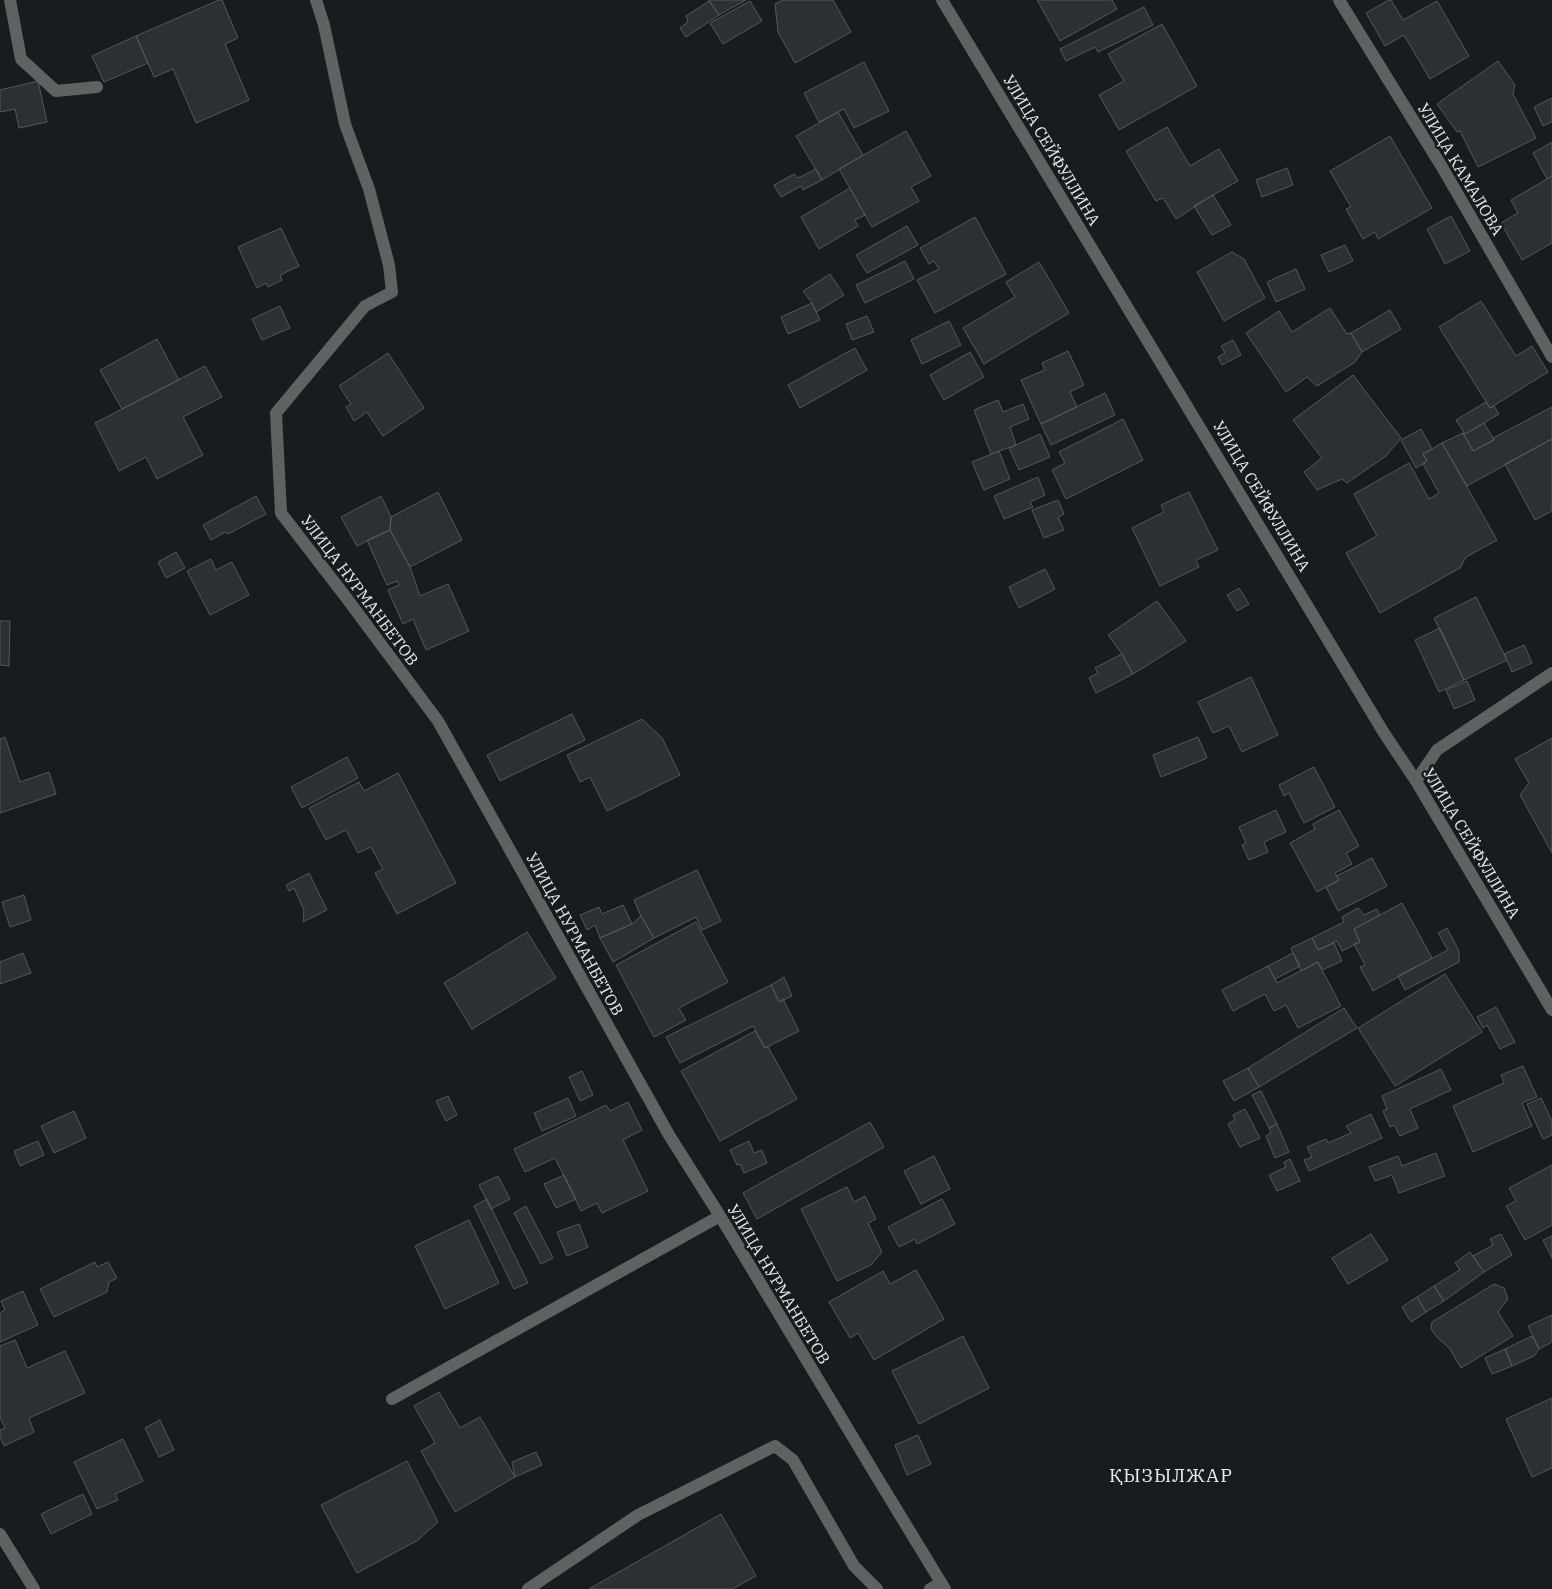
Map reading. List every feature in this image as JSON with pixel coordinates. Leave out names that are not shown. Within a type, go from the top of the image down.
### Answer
[{"type":"street","points":[[10,0],[21,59],[56,91],[98,87]]},
{"type":"street","name":"УЛИЦА НУРМАНБЕТОВ","points":[[316,0],[324,26],[345,124],[369,189],[389,265],[392,292],[365,306],[276,413],[281,513],[438,722],[669,1136],[720,1216],[939,1587]]},
{"type":"street","name":"УЛИЦА СЕЙФУЛЛИНА","points":[[942,0],[1384,733],[1416,780],[1552,1010]]},
{"type":"street","name":"УЛИЦА КАМАЛОВА","points":[[1339,0],[1442,167],[1552,357]]},
{"type":"street","points":[[1416,780],[1437,750],[1552,674]]},
{"type":"street","points":[[392,1398],[720,1216]]},
{"type":"street","points":[[528,1589],[638,1515],[775,1446],[793,1460],[854,1566],[877,1589]]},
{"type":"street","points":[[0,1534],[34,1589]]},
{"type":"building","points":[[222,0],[238,38],[225,44],[249,100],[196,123],[173,69],[154,77],[136,36]]},
{"type":"building","points":[[709,0],[746,0],[719,15]]},
{"type":"building","points":[[783,0],[833,0],[851,32],[795,63],[778,32],[775,4]]},
{"type":"building","points":[[1037,0],[1112,0],[1117,9],[1060,41]]},
{"type":"building","points":[[1391,0],[1403,20],[1437,1],[1469,56],[1430,79],[1404,35],[1385,46],[1366,13]]},
{"type":"building","points":[[709,1],[719,15],[686,37],[680,28],[688,22],[686,16]]},
{"type":"building","points":[[750,1],[762,21],[723,44],[710,23]]},
{"type":"building","points":[[1144,7],[1153,25],[1098,52],[1095,47],[1066,61],[1060,49]]},
{"type":"building","points":[[1162,24],[1197,86],[1119,130],[1099,95],[1124,81],[1108,54]]},
{"type":"building","points":[[136,36],[148,63],[104,82],[92,56]]},
{"type":"building","points":[[1498,61],[1515,85],[1513,94],[1536,138],[1478,167],[1460,131],[1457,132],[1437,104]]},
{"type":"building","points":[[864,62],[889,111],[854,128],[844,109],[819,122],[804,93]]},
{"type":"building","points":[[38,81],[47,122],[19,128],[15,109],[0,112],[0,90]]},
{"type":"building","points":[[1552,98],[1552,122],[1543,126],[1534,107]]},
{"type":"building","points":[[838,112],[863,155],[822,180],[796,136]]},
{"type":"building","points":[[1167,127],[1190,166],[1219,149],[1238,181],[1176,219],[1163,198],[1156,201],[1126,151]]},
{"type":"building","points":[[906,131],[931,176],[911,187],[919,201],[872,227],[839,169]]},
{"type":"building","points":[[1390,136],[1432,208],[1378,239],[1375,232],[1363,239],[1346,209],[1351,207],[1330,171]]},
{"type":"building","points":[[1552,142],[1552,176],[1547,179],[1533,153]]},
{"type":"building","points":[[1287,168],[1293,185],[1262,197],[1256,180]]},
{"type":"building","points":[[816,169],[822,180],[803,190],[801,186],[781,197],[774,185],[794,174],[798,178]]},
{"type":"building","points":[[1552,176],[1552,243],[1522,260],[1501,223],[1518,213],[1511,200]]},
{"type":"building","points":[[850,188],[865,215],[855,220],[858,226],[819,249],[801,217]]},
{"type":"building","points":[[1213,195],[1231,225],[1212,235],[1194,206]]},
{"type":"building","points":[[1451,216],[1470,251],[1445,264],[1427,229]]},
{"type":"building","points":[[975,217],[1006,274],[935,313],[917,280],[939,269],[934,261],[929,264],[920,248]]},
{"type":"building","points":[[907,226],[918,245],[867,273],[856,255]]},
{"type":"building","points":[[281,228],[299,266],[280,275],[282,280],[268,287],[266,283],[257,288],[238,247]]},
{"type":"building","points":[[1345,245],[1353,261],[1329,272],[1321,255]]},
{"type":"building","points":[[1232,252],[1244,259],[1265,298],[1224,321],[1197,272]]},
{"type":"building","points":[[905,261],[914,279],[865,303],[856,285]]},
{"type":"building","points":[[1039,262],[1069,313],[984,364],[963,328],[1015,297],[1006,282]]},
{"type":"building","points":[[1296,269],[1305,289],[1276,302],[1267,282]]},
{"type":"building","points":[[830,274],[844,295],[816,312],[803,291]]},
{"type":"building","points":[[1481,301],[1516,356],[1532,346],[1548,372],[1490,408],[1439,327]]},
{"type":"building","points":[[812,303],[820,320],[788,334],[781,317]]},
{"type":"building","points":[[280,306],[290,328],[262,340],[252,319]]},
{"type":"building","points":[[1330,308],[1347,334],[1351,333],[1362,352],[1355,362],[1317,386],[1307,377],[1286,392],[1246,333],[1279,311],[1292,332]]},
{"type":"building","points":[[1390,310],[1401,329],[1362,352],[1351,333]]},
{"type":"building","points":[[867,316],[874,332],[852,340],[846,324]]},
{"type":"building","points":[[949,321],[961,345],[922,364],[911,340]]},
{"type":"building","points":[[157,339],[179,380],[122,409],[100,370]]},
{"type":"building","points":[[1233,340],[1241,355],[1222,365],[1218,357],[1225,353],[1221,346]]},
{"type":"building","points":[[855,348],[867,370],[800,408],[788,385]]},
{"type":"building","points":[[1068,351],[1084,385],[1070,392],[1077,407],[1041,424],[1021,380],[1045,370],[1042,363]]},
{"type":"building","points":[[970,352],[984,377],[944,400],[930,375]]},
{"type":"building","points":[[388,353],[424,408],[383,436],[367,412],[354,421],[346,407],[351,404],[339,386]]},
{"type":"building","points":[[205,366],[222,397],[183,417],[203,455],[157,479],[146,457],[119,471],[95,423]]},
{"type":"building","points":[[1353,375],[1401,438],[1386,456],[1347,483],[1342,479],[1317,490],[1304,472],[1322,458],[1293,420]]},
{"type":"building","points":[[1105,393],[1115,415],[1051,445],[1041,424]]},
{"type":"building","points":[[998,400],[1003,412],[1023,404],[1029,419],[1010,427],[1016,445],[991,454],[974,410]]},
{"type":"building","points":[[1486,402],[1490,408],[1494,406],[1499,414],[1465,434],[1456,420]]},
{"type":"building","points":[[1552,407],[1552,439],[1467,486],[1442,443],[1463,433],[1473,451],[1494,440],[1493,438]]},
{"type":"building","points":[[1123,419],[1143,460],[1066,499],[1052,470],[1065,463],[1059,452]]},
{"type":"building","points":[[1484,423],[1494,440],[1473,451],[1463,433],[1465,434]]},
{"type":"building","points":[[1421,429],[1432,449],[1423,454],[1427,461],[1416,468],[1401,440]]},
{"type":"building","points":[[1040,434],[1050,457],[1019,470],[1009,448]]},
{"type":"building","points":[[1552,439],[1552,511],[1535,520],[1505,464]]},
{"type":"building","points":[[1442,443],[1497,540],[1466,557],[1460,568],[1380,613],[1346,553],[1377,536],[1354,494],[1409,463],[1429,499],[1439,493],[1423,464],[1427,461],[1423,454]]},
{"type":"building","points":[[999,451],[1010,479],[984,490],[972,462]]},
{"type":"building","points":[[1038,477],[1045,495],[1030,502],[1033,507],[1004,519],[994,496]]},
{"type":"building","points":[[438,492],[462,540],[410,567],[390,530],[391,517]]},
{"type":"building","points":[[1189,492],[1218,550],[1196,560],[1199,567],[1160,586],[1132,528],[1164,512],[1161,505]]},
{"type":"building","points":[[256,496],[266,514],[228,534],[225,532],[211,540],[203,525]]},
{"type":"building","points":[[381,496],[391,517],[390,530],[357,546],[341,517]]},
{"type":"building","points":[[1058,500],[1064,514],[1058,517],[1064,530],[1044,538],[1032,510]]},
{"type":"building","points":[[390,530],[410,567],[420,596],[448,584],[469,631],[426,650],[413,619],[403,624],[388,590],[399,585],[397,581],[387,585],[367,540]]},
{"type":"building","points":[[176,552],[185,568],[166,578],[158,562]]},
{"type":"building","points":[[211,559],[216,570],[232,562],[249,595],[210,615],[187,571]]},
{"type":"building","points":[[1045,569],[1055,589],[1019,608],[1009,587]]},
{"type":"building","points":[[1239,588],[1249,604],[1237,611],[1227,595]]},
{"type":"building","points":[[1476,597],[1507,660],[1464,680],[1434,618]]},
{"type":"building","points":[[1157,601],[1186,641],[1133,674],[1122,654],[1108,635]]},
{"type":"building","points":[[0,621],[10,621],[9,666],[0,665]]},
{"type":"building","points":[[1440,628],[1464,680],[1439,692],[1415,640]]},
{"type":"building","points":[[1524,645],[1532,663],[1512,672],[1504,654]]},
{"type":"building","points":[[1122,654],[1133,674],[1096,693],[1089,678],[1098,673],[1095,668]]},
{"type":"building","points":[[1251,677],[1278,735],[1242,752],[1229,726],[1213,733],[1198,702]]},
{"type":"building","points":[[1467,681],[1475,700],[1454,709],[1446,690]]},
{"type":"building","points":[[572,714],[585,740],[500,781],[487,755]]},
{"type":"building","points":[[642,719],[662,738],[680,775],[607,811],[590,777],[580,782],[567,755]]},
{"type":"building","points":[[5,737],[20,782],[49,772],[56,794],[0,813],[0,739]]},
{"type":"building","points":[[1198,737],[1207,758],[1161,777],[1153,755]]},
{"type":"building","points":[[1552,738],[1552,853],[1520,795],[1529,783],[1515,759]]},
{"type":"building","points":[[347,757],[358,778],[302,808],[291,787]]},
{"type":"building","points":[[1314,767],[1335,807],[1304,823],[1289,793],[1284,796],[1279,785]]},
{"type":"building","points":[[398,773],[456,883],[397,914],[375,873],[383,869],[371,847],[358,853],[346,830],[326,840],[309,808],[359,782],[364,791]]},
{"type":"building","points":[[1276,810],[1286,832],[1264,842],[1268,852],[1249,860],[1242,845],[1246,843],[1239,827]]},
{"type":"building","points":[[1339,810],[1359,846],[1346,853],[1352,864],[1335,873],[1339,880],[1317,892],[1290,843],[1315,829],[1313,824]]},
{"type":"building","points":[[1372,858],[1387,886],[1338,911],[1326,887],[1339,880],[1337,876]]},
{"type":"building","points":[[697,870],[721,921],[702,930],[696,917],[654,938],[634,900]]},
{"type":"building","points":[[309,873],[327,910],[303,922],[304,910],[294,888],[289,891],[286,885]]},
{"type":"building","points":[[24,895],[31,920],[10,927],[2,902]]},
{"type":"building","points":[[1402,903],[1432,958],[1373,991],[1360,967],[1365,965],[1354,944],[1360,942],[1354,929]]},
{"type":"building","points":[[623,905],[632,924],[600,938],[595,925],[587,930],[580,915],[599,907],[602,914]]},
{"type":"building","points":[[1358,908],[1364,915],[1377,909],[1380,915],[1354,929],[1360,942],[1342,951],[1337,941],[1318,950],[1312,938],[1344,922],[1342,917]]},
{"type":"building","points":[[641,916],[654,938],[613,962],[600,938],[632,924]]},
{"type":"building","points":[[696,922],[728,982],[679,1008],[686,1020],[654,1037],[616,965]]},
{"type":"building","points":[[1447,928],[1459,951],[1459,962],[1405,990],[1398,976],[1448,950],[1438,933]]},
{"type":"building","points":[[527,932],[556,978],[472,1029],[444,983]]},
{"type":"building","points":[[1312,938],[1318,950],[1334,943],[1342,961],[1322,970],[1318,962],[1301,971],[1291,948]]},
{"type":"building","points":[[23,953],[31,973],[0,984],[0,962]]},
{"type":"building","points":[[1293,953],[1300,966],[1275,979],[1268,966]]},
{"type":"building","points":[[1318,962],[1341,1006],[1298,1028],[1286,1005],[1274,1011],[1265,994],[1233,1011],[1222,990],[1268,966],[1277,983]]},
{"type":"building","points":[[1445,974],[1482,1032],[1395,1086],[1358,1028]]},
{"type":"building","points":[[784,977],[792,996],[779,1002],[771,985]]},
{"type":"building","points":[[771,985],[779,1002],[783,999],[799,1031],[765,1048],[753,1026],[680,1063],[666,1037]]},
{"type":"building","points":[[1496,1007],[1515,1042],[1500,1049],[1487,1025],[1483,1028],[1477,1017]]},
{"type":"building","points":[[1344,1008],[1357,1028],[1259,1087],[1248,1068]]},
{"type":"building","points":[[755,1031],[765,1048],[768,1047],[797,1099],[720,1141],[681,1071]]},
{"type":"building","points":[[1523,1066],[1537,1097],[1522,1103],[1532,1126],[1473,1152],[1453,1106],[1504,1083],[1501,1075]]},
{"type":"building","points":[[1248,1068],[1259,1087],[1234,1101],[1223,1081]]},
{"type":"building","points":[[1441,1069],[1451,1090],[1410,1109],[1418,1128],[1400,1136],[1394,1125],[1390,1127],[1383,1111],[1387,1109],[1382,1096]]},
{"type":"building","points":[[582,1071],[593,1095],[580,1101],[569,1077]]},
{"type":"building","points":[[1261,1091],[1277,1124],[1269,1128],[1252,1095]]},
{"type":"building","points":[[448,1096],[457,1115],[446,1121],[436,1101]]},
{"type":"building","points":[[568,1098],[576,1116],[542,1131],[534,1113]]},
{"type":"building","points":[[1541,1098],[1552,1121],[1552,1135],[1543,1139],[1527,1104]]},
{"type":"building","points":[[628,1102],[642,1130],[623,1140],[648,1191],[602,1213],[597,1203],[581,1211],[555,1158],[525,1172],[514,1149],[606,1105],[610,1111]]},
{"type":"building","points":[[1245,1109],[1260,1138],[1240,1147],[1228,1124],[1235,1120],[1233,1115]]},
{"type":"building","points":[[74,1111],[86,1138],[54,1153],[41,1126]]},
{"type":"building","points":[[1371,1114],[1382,1138],[1309,1171],[1304,1160],[1312,1157],[1307,1147],[1326,1139],[1328,1143],[1351,1133],[1346,1126]]},
{"type":"building","points":[[870,1122],[884,1147],[757,1219],[743,1193]]},
{"type":"building","points":[[1277,1124],[1289,1152],[1275,1158],[1266,1136],[1271,1133],[1269,1128]]},
{"type":"building","points":[[38,1141],[44,1155],[20,1166],[14,1151]]},
{"type":"building","points":[[749,1141],[754,1153],[762,1150],[767,1163],[744,1173],[740,1164],[737,1165],[730,1150]]},
{"type":"building","points":[[1436,1153],[1445,1176],[1399,1193],[1392,1175],[1375,1181],[1369,1167],[1398,1156],[1402,1166]]},
{"type":"building","points":[[934,1156],[950,1189],[921,1204],[904,1171]]},
{"type":"building","points":[[1290,1159],[1300,1181],[1277,1191],[1269,1175],[1286,1167],[1284,1162]]},
{"type":"building","points":[[1552,1165],[1552,1225],[1525,1240],[1506,1206],[1516,1201],[1509,1188]]},
{"type":"building","points":[[564,1175],[576,1199],[556,1208],[544,1184]]},
{"type":"building","points":[[498,1176],[510,1199],[491,1209],[479,1185]]},
{"type":"building","points":[[847,1187],[854,1202],[865,1196],[876,1219],[868,1223],[882,1252],[871,1265],[837,1281],[801,1209]]},
{"type":"building","points":[[487,1199],[528,1283],[514,1289],[474,1206]]},
{"type":"building","points":[[942,1199],[955,1224],[917,1244],[915,1239],[899,1247],[888,1227]]},
{"type":"building","points":[[526,1206],[553,1258],[541,1264],[514,1213]]},
{"type":"building","points":[[469,1220],[499,1283],[445,1309],[415,1246]]},
{"type":"building","points":[[579,1224],[588,1247],[567,1256],[557,1232]]},
{"type":"building","points":[[1371,1234],[1388,1260],[1348,1284],[1332,1258]]},
{"type":"building","points":[[1501,1234],[1512,1255],[1484,1272],[1473,1256],[1493,1245],[1490,1239]]},
{"type":"building","points":[[1552,1236],[1552,1258],[1543,1240]]},
{"type":"building","points":[[1470,1252],[1484,1272],[1444,1301],[1434,1286],[1460,1270],[1455,1263]]},
{"type":"building","points":[[95,1262],[97,1267],[108,1262],[117,1278],[109,1282],[107,1292],[54,1317],[40,1289]]},
{"type":"building","points":[[916,1270],[944,1319],[874,1360],[858,1333],[850,1338],[829,1302],[883,1271],[890,1284]]},
{"type":"building","points":[[1494,1284],[1504,1288],[1508,1299],[1498,1312],[1513,1336],[1461,1368],[1450,1349],[1431,1329],[1432,1322]]},
{"type":"building","points":[[1434,1286],[1444,1301],[1426,1312],[1417,1297]]},
{"type":"building","points":[[23,1291],[38,1325],[0,1342],[0,1313],[5,1310],[1,1301]]},
{"type":"building","points":[[1417,1297],[1426,1312],[1411,1322],[1402,1307]]},
{"type":"building","points":[[1552,1315],[1552,1342],[1539,1349],[1528,1326]]},
{"type":"building","points":[[963,1336],[989,1388],[919,1424],[892,1371]]},
{"type":"building","points":[[1532,1336],[1539,1349],[1534,1356],[1512,1366],[1505,1349]]},
{"type":"building","points":[[15,1340],[27,1368],[65,1351],[85,1393],[29,1418],[34,1432],[4,1446],[0,1437],[0,1430],[5,1428],[0,1417],[0,1346]]},
{"type":"building","points":[[1505,1349],[1512,1366],[1492,1374],[1485,1358]]},
{"type":"building","points":[[439,1392],[460,1428],[480,1417],[515,1477],[455,1512],[421,1451],[435,1443],[414,1406]]},
{"type":"building","points":[[1552,1398],[1552,1468],[1532,1477],[1506,1419]]},
{"type":"building","points":[[160,1420],[174,1450],[159,1457],[145,1428]]},
{"type":"building","points":[[918,1435],[931,1464],[907,1475],[895,1445]]},
{"type":"building","points":[[123,1439],[143,1481],[115,1494],[118,1500],[97,1509],[74,1462]]},
{"type":"building","points":[[536,1452],[542,1465],[515,1477],[512,1462]]},
{"type":"building","points":[[407,1461],[438,1522],[418,1540],[357,1573],[321,1505]]},
{"type":"building","points":[[83,1494],[92,1514],[51,1534],[41,1514]]},
{"type":"building","points":[[721,1514],[756,1576],[732,1589],[589,1589]]},
{"type":"district","name":"ҚЫЗЫЛЖАР","points":[[1171,1475]]}]
